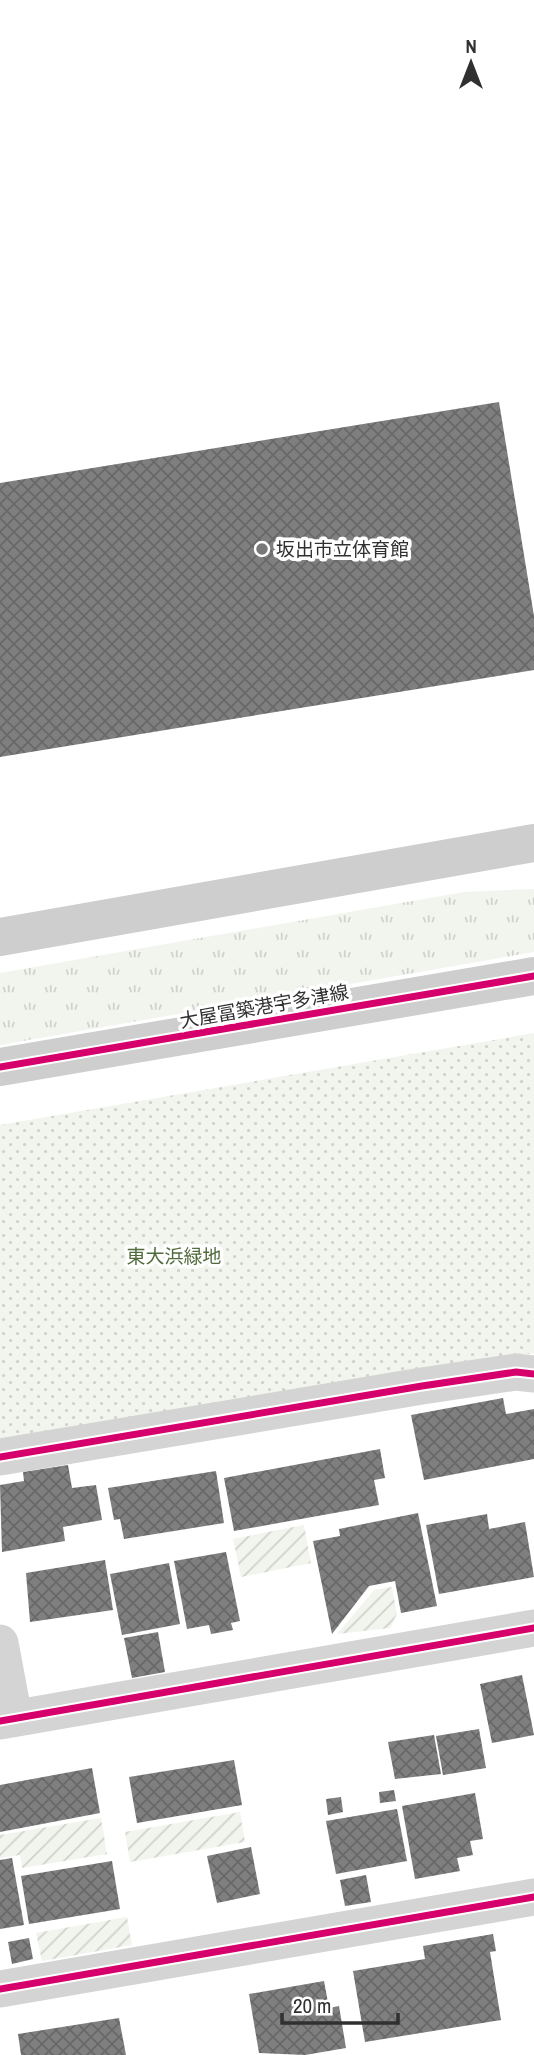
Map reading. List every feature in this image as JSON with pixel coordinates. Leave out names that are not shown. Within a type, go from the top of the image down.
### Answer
[{"type":"main road","points":[[0,937],[534,843]]},
{"type":"main road","name":"大屋冨築港宇多津線","points":[[0,1067],[534,976]]},
{"type":"street","points":[[0,1457],[422,1386],[516,1372],[534,1374]]},
{"type":"street","points":[[0,1643],[7,1719],[534,1628]]},
{"type":"street","points":[[0,1989],[534,1897]]},
{"type":"green space","points":[[534,889],[534,952],[0,1045],[0,973],[464,892]]},
{"type":"green space","name":"東大浜緑地","points":[[534,1033],[534,1353],[0,1447],[0,1125]]},
{"type":"green space","points":[[304,1525],[311,1563],[241,1577],[233,1539]]},
{"type":"green space","points":[[392,1587],[397,1614],[390,1628],[337,1634],[374,1590]]},
{"type":"green space","points":[[240,1812],[245,1842],[130,1862],[125,1832]]},
{"type":"green space","points":[[101,1818],[107,1854],[22,1868],[20,1855],[0,1858],[0,1835]]},
{"type":"green space","points":[[127,1917],[132,1945],[42,1961],[36,1933]]},
{"type":"building","name":"坂出市立体育館","points":[[499,402],[534,616],[534,670],[0,757],[0,483]]},
{"type":"building","points":[[503,1398],[506,1414],[534,1409],[534,1459],[424,1480],[411,1415]]},
{"type":"building","points":[[380,1449],[385,1478],[374,1480],[379,1505],[234,1531],[224,1478]]},
{"type":"building","points":[[68,1465],[72,1488],[96,1485],[102,1520],[63,1527],[65,1541],[2,1552],[0,1485],[24,1481],[23,1472]]},
{"type":"building","points":[[216,1471],[224,1523],[124,1539],[120,1519],[114,1520],[108,1488]]},
{"type":"building","points":[[418,1513],[437,1606],[401,1613],[395,1581],[369,1586],[332,1634],[313,1541],[340,1536],[339,1529]]},
{"type":"building","points":[[487,1514],[489,1529],[525,1522],[534,1577],[439,1594],[426,1525]]},
{"type":"building","points":[[226,1552],[240,1621],[231,1623],[233,1630],[211,1634],[209,1625],[187,1629],[174,1561]]},
{"type":"building","points":[[105,1560],[113,1610],[30,1622],[26,1573]]},
{"type":"building","points":[[169,1563],[180,1624],[122,1635],[110,1574]]},
{"type":"building","points":[[158,1632],[165,1672],[132,1678],[124,1638]]},
{"type":"building","points":[[522,1675],[534,1735],[492,1743],[480,1684]]},
{"type":"building","points":[[479,1729],[486,1768],[443,1775],[436,1736]]},
{"type":"building","points":[[434,1735],[441,1774],[395,1779],[388,1742]]},
{"type":"building","points":[[234,1760],[242,1805],[137,1823],[129,1777]]},
{"type":"building","points":[[92,1768],[100,1813],[0,1832],[0,1785]]},
{"type":"building","points":[[394,1790],[396,1801],[380,1803],[379,1792]]},
{"type":"building","points":[[475,1793],[483,1839],[470,1841],[473,1855],[457,1858],[460,1871],[415,1879],[402,1806]]},
{"type":"building","points":[[341,1797],[343,1812],[328,1815],[326,1799]]},
{"type":"building","points":[[397,1809],[407,1861],[336,1874],[326,1821]]},
{"type":"building","points":[[251,1847],[260,1894],[217,1903],[207,1856]]},
{"type":"building","points":[[12,1858],[24,1925],[0,1929],[0,1860]]},
{"type":"building","points":[[112,1861],[120,1909],[29,1924],[21,1876]]},
{"type":"building","points":[[366,1875],[371,1902],[345,1906],[340,1880]]},
{"type":"building","points":[[493,1934],[496,1951],[490,1952],[501,2020],[365,2042],[353,1971],[425,1959],[423,1946]]},
{"type":"building","points":[[29,1938],[33,1959],[12,1964],[8,1942]]},
{"type":"building","points":[[324,1981],[329,2008],[339,2006],[346,2048],[305,2055],[259,2053],[249,1994]]},
{"type":"building","points":[[119,2018],[126,2055],[21,2055],[18,2034]]},
{"type":"cycle path","points":[[0,1067],[534,976]]},
{"type":"cycle path","points":[[0,1457],[422,1386],[516,1372],[534,1374]]},
{"type":"cycle path","points":[[0,1721],[534,1628]]},
{"type":"cycle path","points":[[0,1989],[534,1897]]},
{"type":"place","name":"坂出市立体育館","points":[[262,549]]}]
